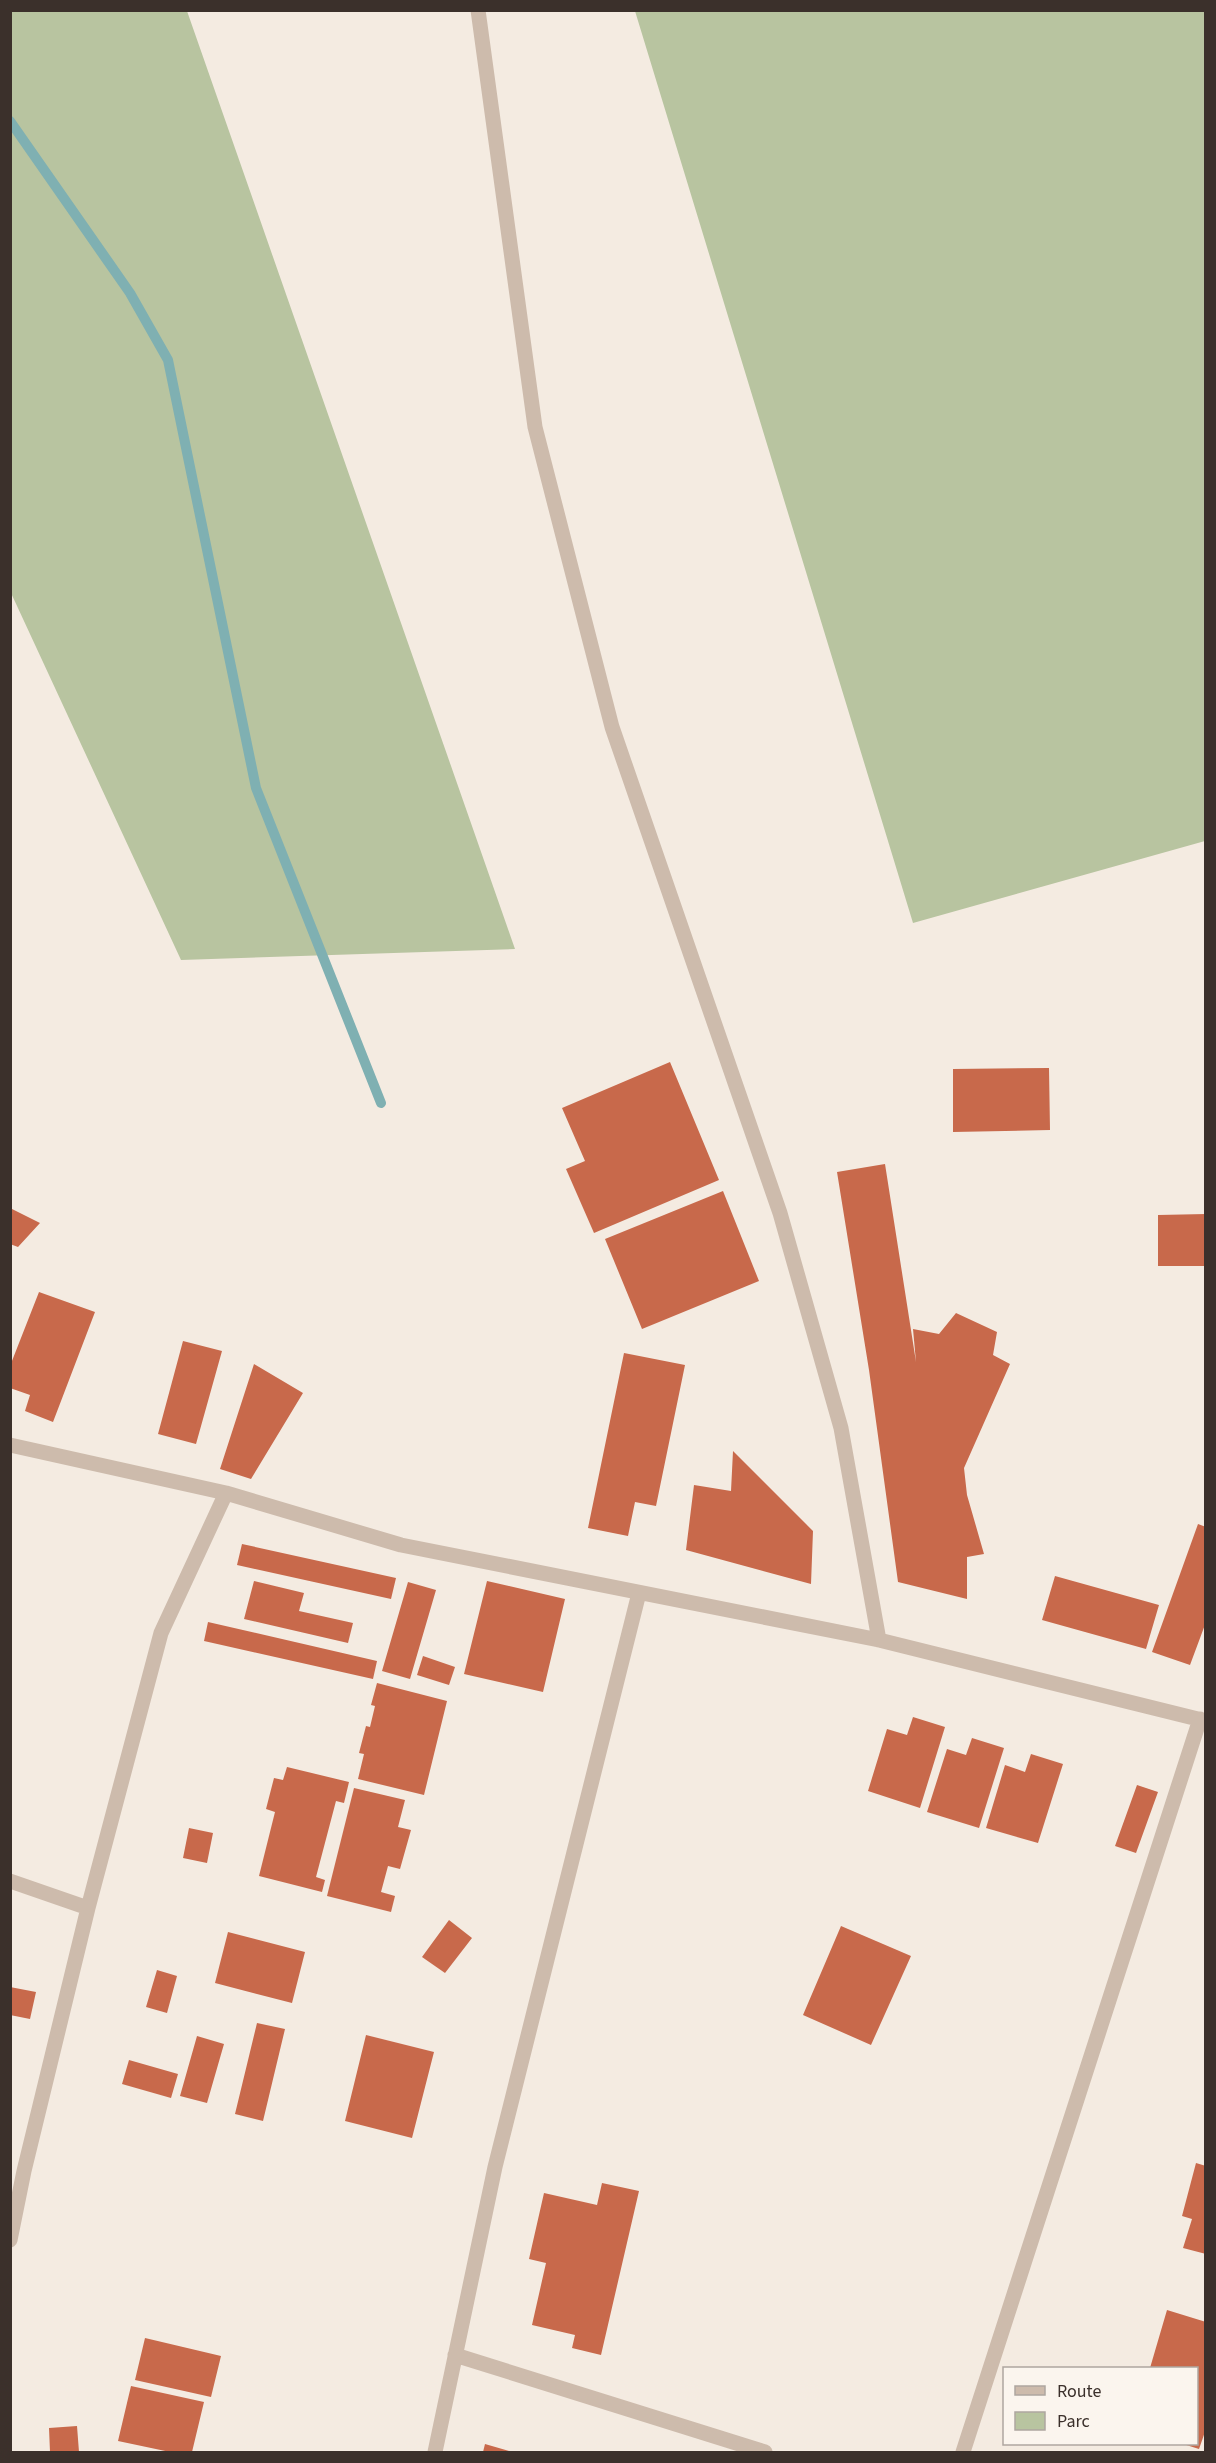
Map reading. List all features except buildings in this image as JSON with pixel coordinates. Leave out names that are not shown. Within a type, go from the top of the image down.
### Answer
[{"type":"street","points":[[478,10],[535,427],[612,728],[783,1224],[841,1428],[879,1640]]},
{"type":"street","points":[[10,1445],[226,1493],[401,1545],[879,1640],[1203,1720],[963,2452]]},
{"type":"street","points":[[10,2240],[24,2171],[88,1908],[161,1633],[226,1493]]},
{"type":"street","points":[[435,2452],[495,2166],[639,1593]]},
{"type":"street","points":[[10,1881],[88,1908]]},
{"type":"street","points":[[455,2355],[765,2452]]},
{"type":"green space","points":[[10,11],[187,11],[515,949],[181,960],[11,593]]},
{"type":"green space","points":[[635,11],[1205,11],[1205,841],[913,923]]},
{"type":"waterway","points":[[10,121],[130,293],[168,360],[256,788],[381,1103]]}]
